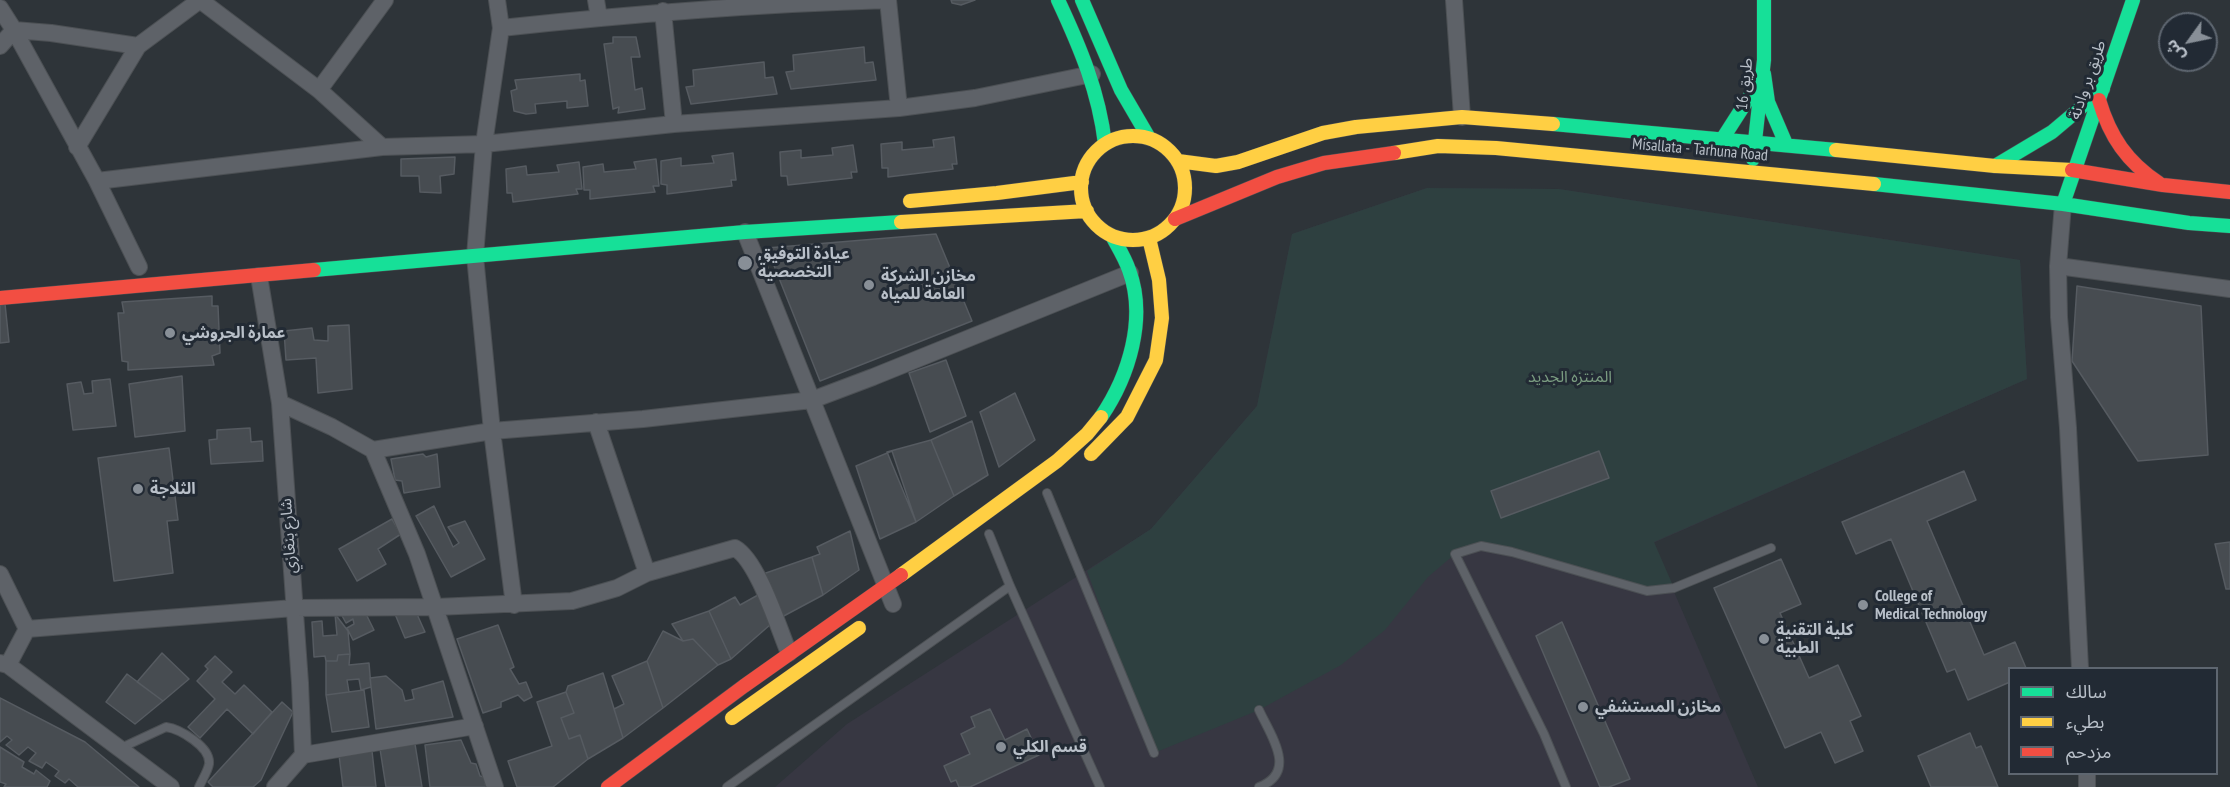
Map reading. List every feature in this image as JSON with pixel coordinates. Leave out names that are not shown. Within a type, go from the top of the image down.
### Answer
[{"type":"main road","points":[[1058,0],[1092,74],[1103,115],[1106,144]]},
{"type":"main road","points":[[1082,0],[1121,90],[1149,138]]},
{"type":"main road","name":"طريق 16","points":[[1751,171],[1764,74],[1767,33],[1764,0]]},
{"type":"main road","name":"طريق بر وادنة","points":[[2063,204],[2132,1]]},
{"type":"main road","points":[[1723,138],[1764,74]]},
{"type":"main road","points":[[1764,74],[1768,102],[1786,144]]},
{"type":"main road","points":[[1995,166],[2053,133],[2101,95]]},
{"type":"main road","points":[[2101,95],[2104,121],[2121,150],[2144,174],[2163,185]]},
{"type":"main road","name":"Misallata - Tarhuna Road","points":[[1178,161],[1216,166],[1238,162],[1323,133],[1356,127],[1462,117],[1723,138],[1995,166],[2074,170],[2163,185],[2230,192]]},
{"type":"main road","points":[[608,787],[789,653],[885,588],[1033,480],[1096,424],[1111,403],[1126,369],[1134,334],[1135,307],[1130,273],[1112,236],[1094,221],[1087,211],[1082,197],[1082,182],[1086,167],[1094,154],[1106,144],[1119,138],[1134,136],[1149,138],[1166,147],[1178,161],[1185,180],[1184,201],[1175,219],[1164,231],[1149,238],[1131,240],[1112,236]]},
{"type":"main road","name":"Misallata - Tarhuna Road","points":[[1175,219],[1277,177],[1324,163],[1438,146],[1496,148],[1751,171],[2063,204],[2189,223],[2230,226]]},
{"type":"main road","points":[[902,202],[1082,182]]},
{"type":"main road","points":[[0,298],[259,276],[476,243],[744,232],[1087,211]]},
{"type":"main road","points":[[1078,465],[1127,417],[1156,360],[1162,318],[1159,280],[1149,238]]},
{"type":"main road","points":[[981,518],[989,534]]},
{"type":"main road","points":[[721,726],[888,607]]},
{"type":"street","points":[[77,147],[138,46],[200,0],[320,90],[382,147]]},
{"type":"street","points":[[320,90],[384,0]]},
{"type":"street","points":[[497,0],[501,28],[484,144],[476,243],[492,431],[514,605]]},
{"type":"street","points":[[596,0],[599,18]]},
{"type":"street","points":[[501,28],[663,11],[888,0],[899,108]]},
{"type":"street","points":[[1454,0],[1462,117]]},
{"type":"street","points":[[0,8],[97,181],[139,267]]},
{"type":"street","points":[[663,11],[675,124]]},
{"type":"street","points":[[14,30],[61,34],[138,46]]},
{"type":"street","points":[[0,46],[14,30]]},
{"type":"street","points":[[97,181],[382,147],[484,144],[675,124],[899,108],[975,98],[1092,74]]},
{"type":"street","points":[[2063,204],[2058,266],[2059,317],[2068,428],[2080,667]]},
{"type":"street","points":[[744,232],[885,588],[888,607]]},
{"type":"street","points":[[2058,266],[2230,289]]},
{"type":"street","points":[[373,450],[492,431],[644,419],[812,400],[873,378],[1130,273]]},
{"type":"street","name":"شارع بنغازي","points":[[259,276],[280,403],[303,755]]},
{"type":"street","points":[[280,403],[332,427],[373,450],[417,554],[495,787]]},
{"type":"street","points":[[596,422],[647,573]]},
{"type":"street","points":[[27,629],[294,608],[436,607],[572,601],[617,588],[647,573],[735,548],[742,552],[753,567],[789,653]]},
{"type":"street","points":[[0,573],[27,629]]},
{"type":"street","points":[[27,629],[4,664],[171,787]]},
{"type":"street","points":[[275,787],[303,755],[475,726]]},
{"type":"lane","points":[[1046,493],[1154,753]]},
{"type":"lane","points":[[989,534],[1098,783]]},
{"type":"lane","points":[[1566,787],[1544,734],[1455,554],[1480,546],[1512,552],[1647,591],[1674,588],[1771,548]]},
{"type":"lane","points":[[727,787],[1010,586]]},
{"type":"lane","points":[[1259,710],[1278,752],[1279,771],[1275,778],[1259,787]]},
{"type":"lane","points":[[121,748],[166,727],[185,732],[207,754],[209,763],[200,787]]},
{"type":"shaded area","name":"المنتزه الجديد","points":[[1427,188],[1559,189],[2020,260],[2027,379],[1653,543],[1758,787],[775,787],[847,724],[1151,529],[1257,406],[1292,234]]},
{"type":"green space","name":"المنتزه الجديد","points":[[1427,188],[1559,189],[2020,260],[2027,379],[1654,542],[1674,588],[1647,591],[1481,546],[1455,554],[1428,577],[1385,630],[1341,665],[1259,710],[1154,753],[1087,571],[1151,529],[1257,406],[1292,234]]},
{"type":"building","points":[[951,0],[975,0],[961,5],[952,3]]},
{"type":"building","points":[[613,37],[636,37],[640,57],[631,57],[635,90],[642,88],[645,109],[618,113],[619,107],[613,109],[604,44],[613,43]]},
{"type":"building","points":[[864,47],[865,63],[873,62],[876,80],[791,89],[786,72],[794,71],[793,55]]},
{"type":"building","points":[[764,62],[765,78],[773,77],[777,94],[691,104],[686,87],[694,86],[693,70]]},
{"type":"building","points":[[580,74],[580,81],[585,80],[588,106],[567,108],[567,101],[535,104],[536,113],[526,114],[514,111],[511,91],[517,89],[515,80]]},
{"type":"building","points":[[954,137],[957,164],[952,164],[953,169],[888,177],[888,168],[882,168],[881,144],[902,142],[902,150],[934,147],[933,140]]},
{"type":"building","points":[[853,145],[857,172],[851,172],[852,178],[788,185],[787,176],[781,176],[780,152],[801,150],[801,158],[833,155],[832,148]]},
{"type":"building","points":[[733,153],[736,180],[731,180],[732,186],[667,194],[667,185],[661,184],[661,161],[681,158],[681,166],[714,163],[712,156]]},
{"type":"building","points":[[455,157],[454,174],[440,176],[441,193],[420,192],[419,176],[401,176],[401,159]]},
{"type":"building","points":[[656,159],[659,186],[653,186],[655,192],[590,199],[590,190],[584,190],[583,167],[603,164],[604,172],[636,169],[634,162]]},
{"type":"building","points":[[579,162],[582,189],[576,189],[578,194],[513,202],[512,193],[507,193],[506,169],[526,166],[527,175],[559,172],[557,165]]},
{"type":"building","name":"مخازن الشركة العامة للمياه","points":[[936,234],[972,321],[820,381],[767,248]]},
{"type":"building","points":[[2077,286],[2201,306],[2208,455],[2138,461],[2072,361]]},
{"type":"building","name":"عمارة الجروشي","points":[[212,296],[212,306],[218,306],[220,353],[212,356],[214,365],[128,370],[128,362],[122,361],[118,313],[124,313],[122,302]]},
{"type":"building","points":[[5,304],[9,342],[0,343],[0,305]]},
{"type":"building","points":[[349,325],[352,389],[318,393],[316,358],[286,360],[284,331],[312,328],[314,340],[328,341],[328,326]]},
{"type":"building","points":[[946,360],[966,416],[930,432],[909,373]]},
{"type":"building","points":[[182,376],[185,431],[135,437],[129,384]]},
{"type":"building","points":[[110,379],[116,426],[73,430],[67,384],[81,382],[84,394],[93,393],[92,381]]},
{"type":"building","points":[[1015,393],[1035,440],[999,467],[980,412]]},
{"type":"building","points":[[972,421],[988,475],[954,496],[931,440]]},
{"type":"building","points":[[250,428],[251,442],[262,441],[263,461],[211,464],[209,440],[217,439],[217,430]]},
{"type":"building","points":[[931,440],[954,496],[916,522],[887,452]]},
{"type":"building","name":"الثلاجة","points":[[169,448],[178,520],[167,521],[173,573],[114,581],[98,458]]},
{"type":"building","points":[[892,451],[916,522],[880,539],[856,466]]},
{"type":"building","points":[[1599,451],[1609,478],[1501,518],[1491,491]]},
{"type":"building","points":[[423,454],[426,457],[437,454],[440,487],[404,493],[402,481],[395,480],[391,459]]},
{"type":"building","points":[[1964,471],[1976,500],[1927,521],[1984,655],[2015,642],[2026,667],[2008,667],[2008,683],[1968,700],[1955,669],[1947,672],[1891,539],[1856,554],[1842,522]]},
{"type":"building","points":[[434,506],[453,547],[459,543],[448,527],[465,521],[485,559],[451,577],[416,516]]},
{"type":"building","points":[[392,519],[401,534],[378,549],[386,564],[357,581],[339,549]]},
{"type":"building","points":[[850,531],[859,570],[823,595],[812,557],[820,554],[817,547]]},
{"type":"building","points":[[2230,542],[2230,589],[2226,589],[2215,544]]},
{"type":"building","points":[[812,557],[823,595],[780,618],[763,574]]},
{"type":"building","name":"كلية التقنية الطبية","points":[[1781,559],[1801,604],[1780,613],[1809,678],[1838,665],[1861,716],[1850,721],[1863,751],[1835,763],[1821,732],[1785,748],[1714,588]]},
{"type":"building","points":[[758,595],[771,624],[731,659],[709,611],[735,597],[740,605]]},
{"type":"building","points":[[364,610],[374,630],[353,640],[347,628],[354,624],[353,619],[346,623],[340,612]]},
{"type":"building","points":[[709,611],[731,659],[718,665],[693,639],[683,641],[672,624]]},
{"type":"building","points":[[416,612],[425,632],[405,638],[395,614]]},
{"type":"building","points":[[335,614],[348,631],[350,654],[338,655],[337,661],[326,661],[325,656],[314,657],[312,622],[322,621],[323,636],[337,635]]},
{"type":"building","name":"مخازن المستشفي","points":[[1562,622],[1630,779],[1609,787],[1600,787],[1536,636]]},
{"type":"building","points":[[498,625],[514,667],[510,669],[519,684],[526,682],[532,697],[524,701],[518,695],[501,702],[501,707],[483,713],[457,639]]},
{"type":"building","points":[[663,631],[683,641],[693,639],[718,665],[663,708],[647,661]]},
{"type":"building","points":[[162,653],[189,679],[163,701],[137,682]]},
{"type":"building","points":[[350,654],[349,665],[369,663],[371,687],[361,690],[359,679],[347,680],[349,692],[326,695],[326,661],[337,661],[338,655]]},
{"type":"building","points":[[215,656],[232,672],[222,682],[235,694],[244,685],[272,712],[253,734],[227,709],[200,738],[188,727],[215,699],[197,681],[208,669],[205,666]]},
{"type":"building","points":[[647,661],[663,708],[623,738],[614,709],[624,704],[612,676]]},
{"type":"building","points":[[603,673],[623,738],[588,759],[580,735],[569,739],[561,718],[574,713],[566,692],[568,686]]},
{"type":"building","points":[[127,674],[163,701],[135,724],[106,702]]},
{"type":"building","points":[[386,676],[402,690],[405,701],[414,699],[412,690],[443,681],[453,717],[376,729],[370,678]]},
{"type":"building","points":[[364,690],[369,727],[332,732],[326,695]]},
{"type":"building","points":[[566,692],[574,713],[561,718],[569,739],[580,735],[588,759],[553,787],[517,787],[508,761],[552,746],[537,702]]},
{"type":"building","points":[[0,698],[85,742],[139,787],[78,787],[69,779],[65,783],[55,776],[59,771],[46,762],[42,768],[29,761],[36,753],[28,747],[19,755],[6,745],[12,740],[7,736],[0,742]]},
{"type":"building","points":[[282,702],[293,712],[261,780],[253,787],[213,787],[208,782]]},
{"type":"building","name":"قسم الكلي","points":[[990,709],[1005,740],[1027,729],[1039,755],[970,787],[959,787],[956,780],[951,782],[944,766],[970,754],[961,734],[975,727],[971,717]]},
{"type":"building","points":[[1970,733],[1976,748],[1981,746],[1998,787],[1931,787],[1918,756]]},
{"type":"building","points":[[461,740],[471,763],[476,764],[480,776],[484,777],[486,787],[430,787],[425,745]]},
{"type":"building","points":[[415,744],[422,787],[386,787],[380,749]]},
{"type":"building","points":[[0,747],[24,762],[22,767],[34,774],[36,770],[50,781],[47,787],[4,787],[6,784],[0,782]]},
{"type":"building","points":[[372,751],[376,787],[343,787],[339,755]]},
{"type":"traffic: fast","points":[[1058,0],[1088,70],[1105,144]]},
{"type":"traffic: fast","points":[[1082,0],[1121,90],[1149,138]]},
{"type":"traffic: fast","points":[[1753,159],[1764,60],[1764,0]]},
{"type":"traffic: fast","points":[[2063,204],[2133,0]]},
{"type":"traffic: fast","points":[[1764,74],[1768,102],[1786,144]]},
{"type":"traffic: fast","points":[[1723,138],[1764,74]]},
{"type":"traffic: fast","points":[[1995,166],[2052,132],[2103,89]]},
{"type":"traffic: fast","points":[[1553,124],[1836,150]]},
{"type":"traffic: fast","points":[[1874,184],[2063,204],[2189,223],[2230,226]]},
{"type":"traffic: fast","points":[[314,270],[745,232],[901,222]]},
{"type":"traffic: fast","points":[[1101,417],[1127,365],[1135,327],[1134,288],[1127,266],[1112,236]]},
{"type":"traffic: slow","points":[[1178,161],[1216,166],[1238,162],[1323,133],[1356,127],[1462,117],[1553,124]]},
{"type":"traffic: slow","points":[[1133,136],[1153,140],[1170,151],[1181,168],[1185,188],[1181,208],[1170,225],[1153,236],[1133,240],[1113,236],[1096,225],[1085,208],[1081,188],[1085,168],[1096,151],[1113,140],[1133,136]]},
{"type":"traffic: slow","points":[[1394,153],[1438,146],[1496,148],[1874,184]]},
{"type":"traffic: slow","points":[[1836,150],[1995,166],[2072,170]]},
{"type":"traffic: slow","points":[[910,201],[1082,182]]},
{"type":"traffic: slow","points":[[901,222],[1087,211]]},
{"type":"traffic: slow","points":[[1091,454],[1127,417],[1156,360],[1162,318],[1159,280],[1149,238]]},
{"type":"traffic: slow","points":[[901,575],[1057,461],[1087,434],[1101,417]]},
{"type":"traffic: slow","points":[[732,718],[859,628]]},
{"type":"traffic: jam","points":[[2099,100],[2121,148],[2159,183]]},
{"type":"traffic: jam","points":[[1175,219],[1277,177],[1324,163],[1394,153]]},
{"type":"traffic: jam","points":[[2072,170],[2163,185],[2230,192]]},
{"type":"traffic: jam","points":[[0,298],[314,270]]},
{"type":"traffic: jam","points":[[608,787],[744,686],[901,575]]},
{"type":"place","name":"عيادة التوفيق التخصصية","points":[[745,263]]},
{"type":"place","name":"مخازن الشركة العامة للمياه","points":[[869,285]]},
{"type":"place","name":"عمارة الجروشي","points":[[170,333]]},
{"type":"place","name":"الثلاجة","points":[[138,489]]},
{"type":"place","name":"College of Medical Technology","points":[[1863,605]]},
{"type":"place","name":"كلية التقنية الطبية","points":[[1764,639]]},
{"type":"place","name":"مخازن المستشفي","points":[[1583,707]]},
{"type":"place","name":"قسم الكلي","points":[[1001,747]]}]
